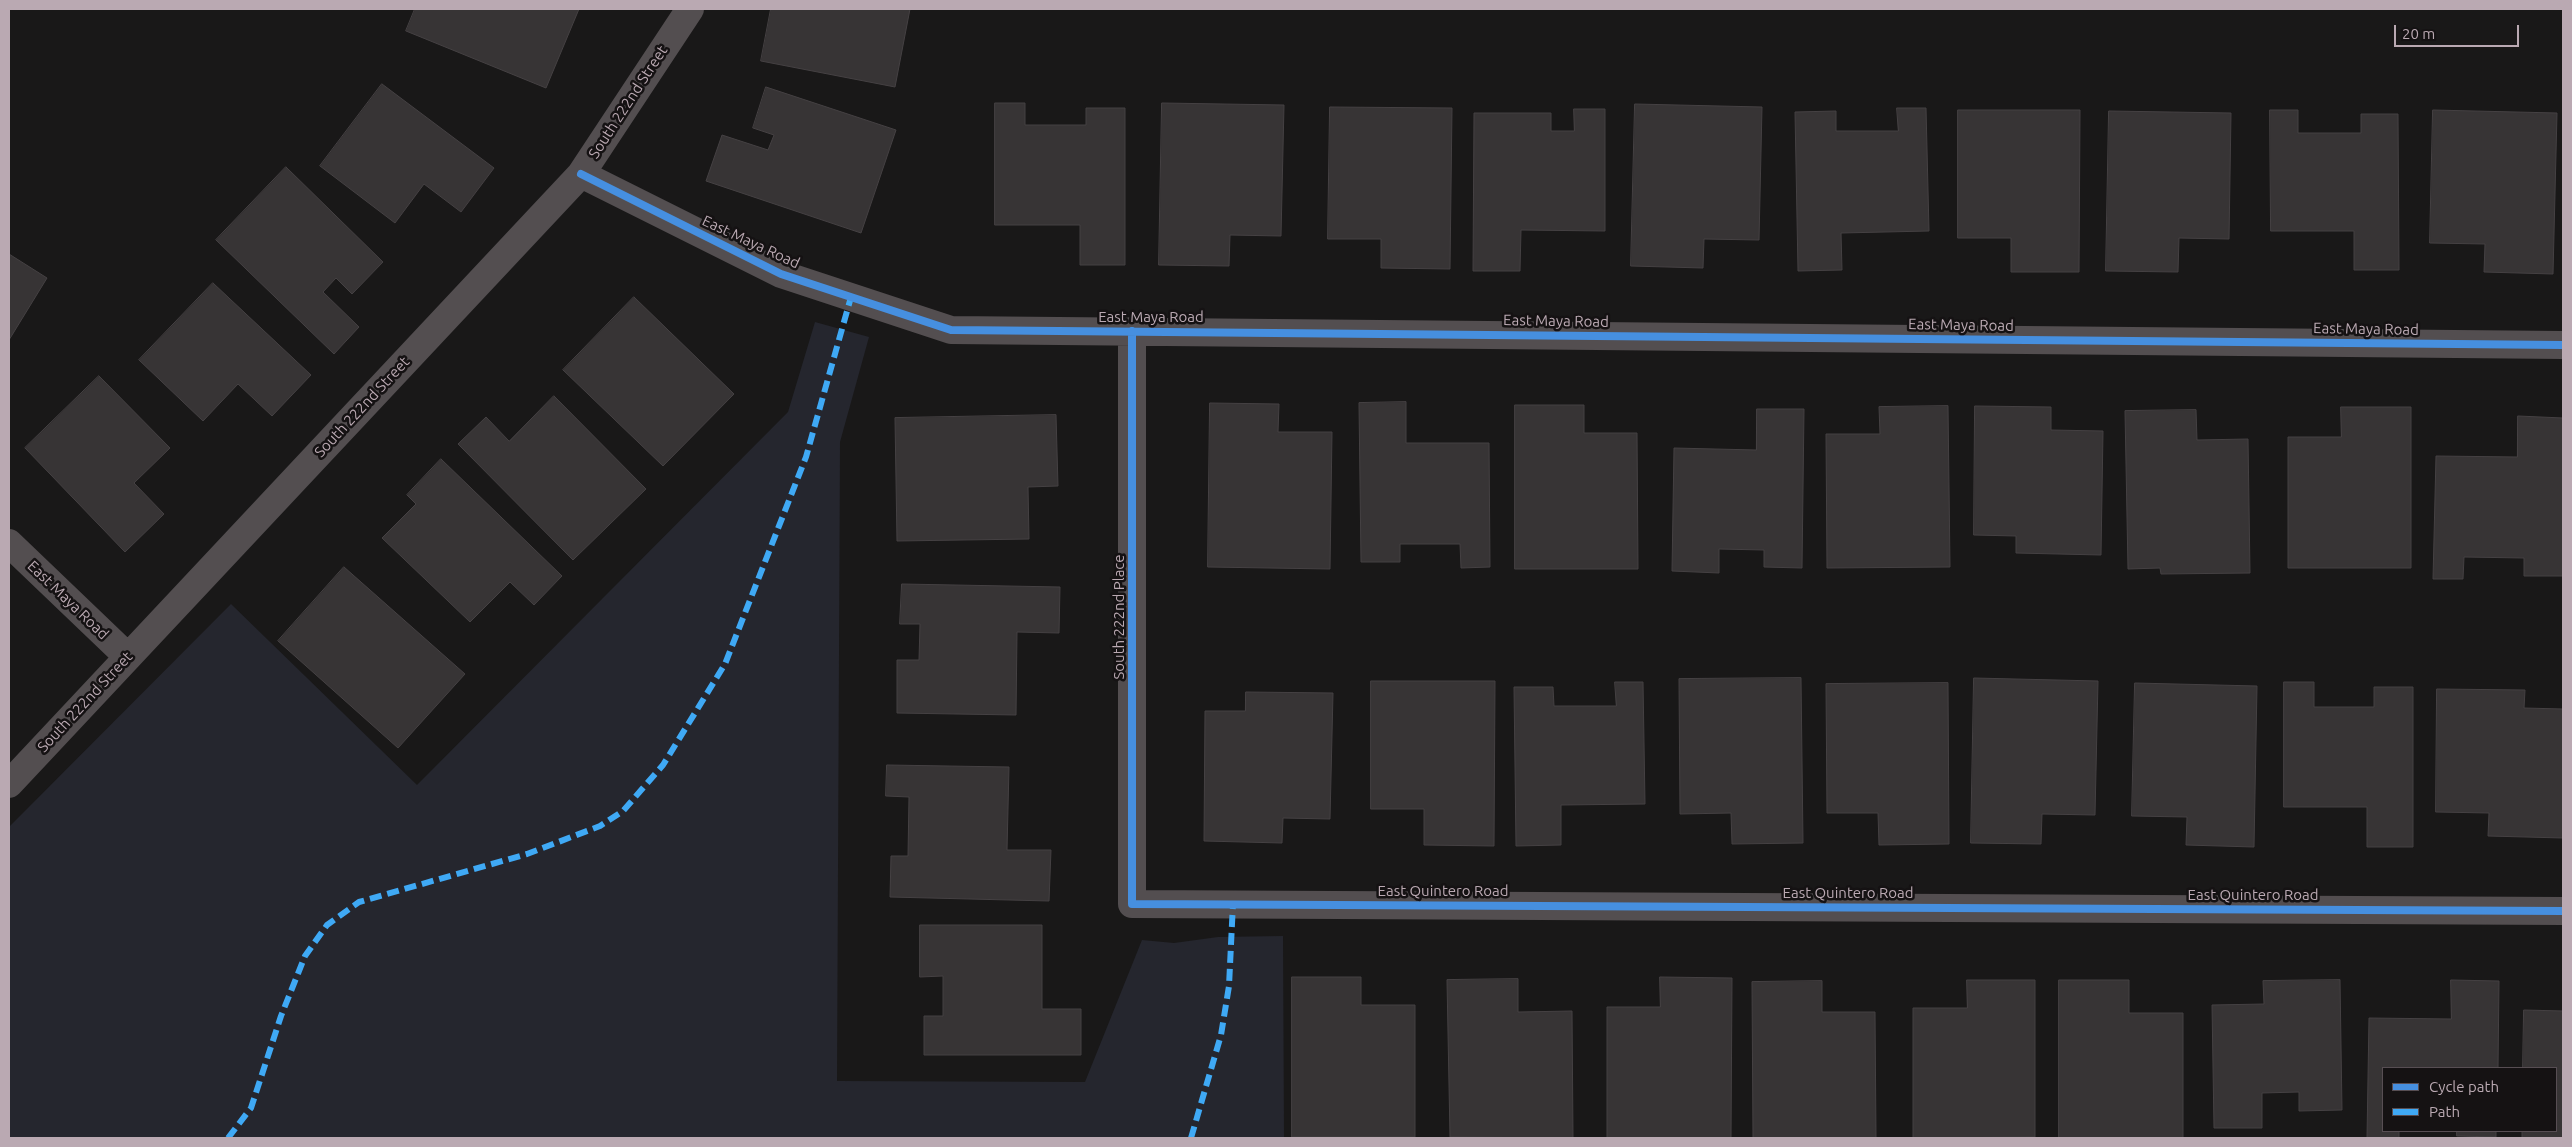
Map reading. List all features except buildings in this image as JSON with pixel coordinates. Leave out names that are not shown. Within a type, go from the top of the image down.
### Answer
[{"type":"street","name":"South 222nd Street","points":[[9,784],[581,174],[690,9]]},
{"type":"street","name":"East Maya Road","points":[[581,174],[781,274],[951,330],[2563,345]]},
{"type":"street","name":"South 222nd Place","points":[[1132,331],[1132,904]]},
{"type":"street","name":"East Maya Road","points":[[9,543],[128,657]]},
{"type":"street","name":"East Quintero Road","points":[[1132,904],[2563,911]]},
{"type":"shaded area","points":[[815,322],[869,337],[840,442],[837,1081],[1085,1082],[1142,940],[1174,943],[1218,937],[1283,936],[1284,1138],[9,1138],[9,827],[231,604],[417,785],[788,412]]},
{"type":"marked path","points":[[228,1138],[251,1108],[281,1016],[305,956],[327,925],[359,902],[527,854],[600,826],[623,811],[663,765],[725,664],[806,457],[851,297]]},
{"type":"marked path","points":[[1191,1138],[1221,1035],[1229,986],[1233,903]]},
{"type":"cycle path","points":[[581,174],[781,274],[951,330],[2563,345]]},
{"type":"cycle path","points":[[1132,331],[1132,904],[2563,911]]}]
